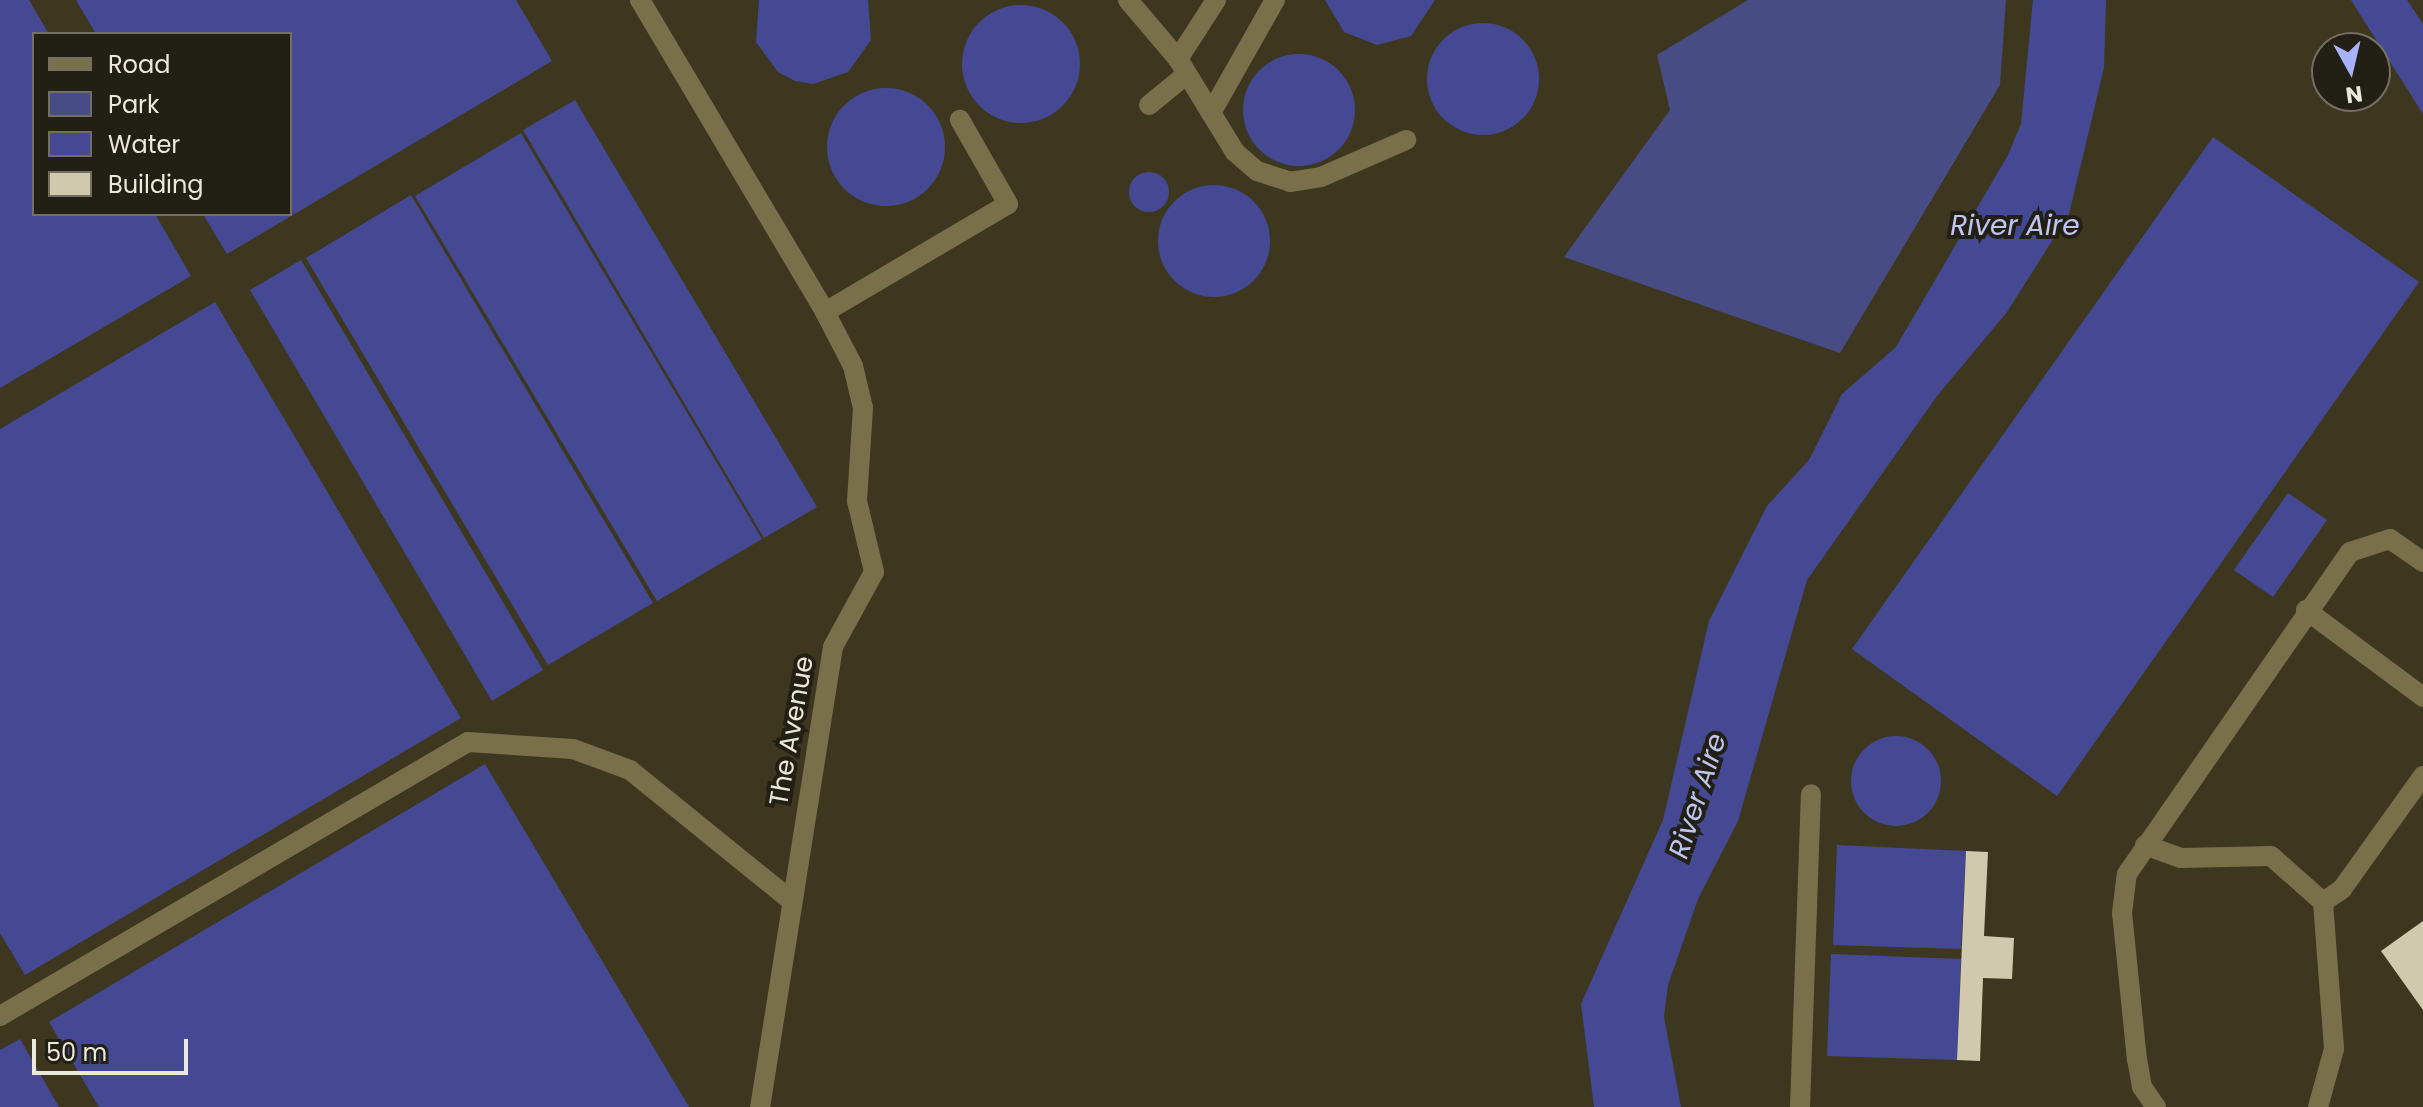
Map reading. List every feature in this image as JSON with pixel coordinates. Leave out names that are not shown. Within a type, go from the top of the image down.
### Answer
[{"type":"street","name":"The Avenue","points":[[640,0],[825,312],[853,366],[863,408],[857,501],[874,572],[833,647],[788,898],[760,1107]]},
{"type":"street","points":[[1128,0],[1183,67],[1235,152],[1257,171],[1290,182],[1321,177],[1406,140]]},
{"type":"street","points":[[1149,105],[1183,67],[1216,0]]},
{"type":"street","points":[[1211,113],[1275,0]]},
{"type":"street","points":[[825,312],[1008,204],[960,120]]},
{"type":"street","points":[[2156,1107],[2142,1087],[2122,913],[2127,874],[2306,610],[2363,543],[2390,539],[2423,562]]},
{"type":"street","points":[[2306,610],[2423,697]]},
{"type":"street","points":[[0,1016],[468,742],[573,749],[630,770],[788,898]]},
{"type":"street","points":[[2323,902],[2342,889],[2423,776]]},
{"type":"street","points":[[1800,1107],[1811,794]]},
{"type":"street","points":[[2145,845],[2181,858],[2271,856],[2323,902],[2334,1049],[2318,1107]]},
{"type":"green space","points":[[1748,0],[2006,0],[2000,85],[1840,353],[1564,257],[1670,110],[1657,55]]},
{"type":"water","points":[[0,0],[29,0],[48,32],[32,32],[32,216],[156,216],[191,276],[0,388]]},
{"type":"water","points":[[76,0],[516,0],[552,61],[292,215],[292,32],[95,32]]},
{"type":"water","points":[[759,0],[868,0],[871,40],[848,72],[813,84],[795,81],[778,72],[756,42]]},
{"type":"water","points":[[1325,0],[1435,0],[1411,36],[1377,45],[1344,32]]},
{"type":"water","name":"River Aire","points":[[2033,0],[2106,0],[2104,68],[2069,214],[2007,312],[1937,396],[1807,580],[1738,821],[1698,899],[1668,985],[1664,1017],[1681,1107],[1594,1107],[1581,1004],[1663,820],[1709,621],[1767,506],[1809,460],[1842,394],[1896,347],[2008,155],[2021,124]]},
{"type":"water","points":[[2351,0],[2407,0],[2423,24],[2423,114],[2391,63],[2391,32],[2371,32]]},
{"type":"water","points":[[1021,5],[1044,9],[1063,22],[1076,41],[1080,64],[1076,87],[1063,106],[1044,119],[1021,123],[998,119],[979,106],[966,87],[962,64],[966,41],[979,22],[998,9]]},
{"type":"water","points":[[1483,23],[1504,27],[1523,39],[1535,58],[1539,79],[1535,100],[1523,119],[1504,131],[1483,135],[1462,131],[1443,119],[1431,100],[1427,79],[1431,58],[1443,39],[1462,27]]},
{"type":"water","points":[[1299,54],[1320,58],[1339,70],[1351,89],[1355,110],[1351,131],[1339,150],[1320,162],[1299,166],[1278,162],[1259,150],[1247,131],[1243,110],[1247,89],[1259,70],[1278,58]]},
{"type":"water","points":[[886,88],[909,92],[928,105],[941,124],[945,147],[941,170],[928,189],[909,202],[886,206],[863,202],[844,189],[831,170],[827,147],[831,124],[844,105],[863,92]]},
{"type":"water","points":[[575,100],[817,507],[764,538],[523,130]]},
{"type":"water","points":[[521,133],[762,539],[657,601],[415,196]]},
{"type":"water","points":[[2213,137],[2419,282],[2057,796],[1852,649]]},
{"type":"water","points":[[1149,172],[1163,178],[1169,192],[1163,206],[1149,212],[1135,206],[1129,192],[1135,178]]},
{"type":"water","points":[[1214,185],[1235,189],[1254,201],[1266,220],[1270,241],[1266,262],[1254,281],[1235,293],[1214,297],[1193,293],[1174,281],[1162,262],[1158,241],[1162,220],[1174,201],[1193,189]]},
{"type":"water","points":[[411,195],[653,603],[548,665],[306,258]]},
{"type":"water","points":[[204,216],[291,216],[227,254]]},
{"type":"water","points":[[301,260],[543,670],[492,701],[250,290]]},
{"type":"water","points":[[215,302],[461,718],[25,975],[0,933],[0,429]]},
{"type":"water","points":[[2288,493],[2327,520],[2273,597],[2234,570]]},
{"type":"water","points":[[1896,736],[1913,740],[1928,749],[1937,764],[1941,781],[1937,798],[1928,813],[1913,822],[1896,826],[1879,822],[1864,813],[1855,798],[1851,781],[1855,764],[1864,749],[1879,740]]},
{"type":"water","points":[[485,764],[689,1107],[99,1107],[49,1022]]},
{"type":"water","points":[[1837,845],[1966,851],[1961,949],[1833,945]]},
{"type":"water","points":[[1831,954],[1961,959],[1957,1060],[1827,1056]]},
{"type":"water","points":[[20,1039],[59,1107],[0,1107],[0,1050]]},
{"type":"building","points":[[1966,851],[1988,852],[1984,936],[2014,938],[2012,979],[1983,978],[1980,1061],[1957,1060]]},
{"type":"building","points":[[2423,921],[2423,1010],[2381,951]]}]
